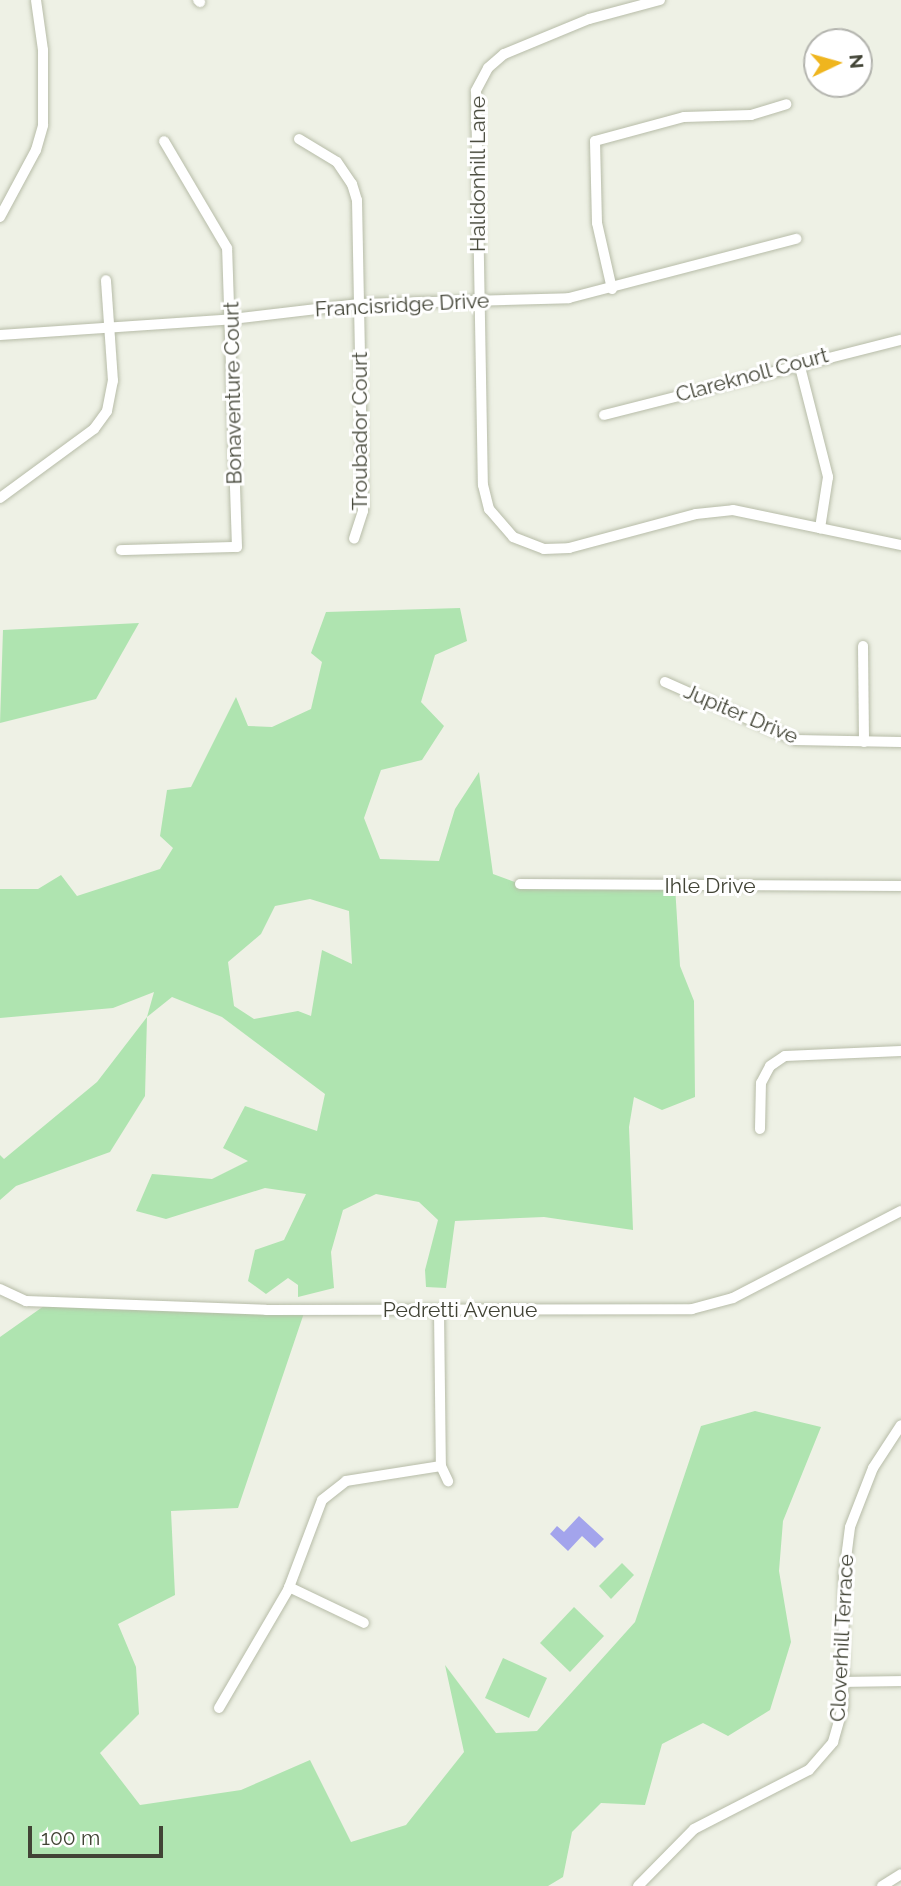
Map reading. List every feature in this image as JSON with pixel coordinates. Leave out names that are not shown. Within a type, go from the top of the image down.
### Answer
[{"type":"street","points":[[0,217],[36,150],[43,125],[43,50],[36,0]]},
{"type":"street","name":"Halidonhill Lane","points":[[660,0],[641,2],[545,35],[504,54],[481,79],[474,100],[483,485],[496,519],[513,537],[544,549],[569,548],[715,511],[748,512],[901,545]]},
{"type":"street","points":[[612,289],[597,223],[595,141],[684,117],[751,116],[786,104]]},
{"type":"street","name":"Troubador Court","points":[[299,139],[337,162],[352,184],[359,304],[363,511],[354,538]]},
{"type":"street","name":"Bonaventure Court","points":[[121,550],[237,547],[230,265],[223,236],[164,141]]},
{"type":"street","name":"Francisridge Drive","points":[[0,335],[232,319],[359,304],[569,298],[612,289],[796,239]]},
{"type":"street","points":[[0,498],[101,421],[113,390],[106,280]]},
{"type":"street","name":"Clareknoll Court","points":[[604,415],[799,363],[901,340]]},
{"type":"street","points":[[799,363],[828,477],[820,528]]},
{"type":"street","points":[[863,646],[864,742]]},
{"type":"street","name":"Jupiter Drive","points":[[665,682],[783,736],[901,742]]},
{"type":"street","name":"Ihle Drive","points":[[520,884],[901,886]]},
{"type":"street","points":[[760,1129],[761,1083],[770,1066],[785,1056],[901,1051]]},
{"type":"street","name":"Pedretti Avenue","points":[[0,1289],[26,1301],[439,1311],[705,1308],[733,1298],[901,1211]]},
{"type":"street","points":[[439,1311],[442,1466],[448,1481]]},
{"type":"street","name":"Cloverhill Terrace","points":[[638,1886],[694,1829],[819,1762],[838,1730],[845,1682],[844,1574],[850,1527],[873,1468],[901,1426]]},
{"type":"street","points":[[219,1708],[289,1587],[322,1500],[346,1481],[442,1466]]},
{"type":"street","points":[[289,1587],[364,1623]]},
{"type":"street","points":[[845,1682],[901,1681]]},
{"type":"street","points":[[882,1886],[901,1874]]},
{"type":"green space","points":[[460,608],[467,641],[435,655],[421,702],[444,726],[422,760],[381,770],[364,818],[380,859],[439,861],[455,809],[479,772],[493,874],[520,884],[675,886],[680,966],[694,1001],[695,1097],[662,1110],[634,1097],[629,1127],[633,1230],[544,1217],[455,1221],[446,1288],[426,1287],[425,1270],[438,1220],[419,1202],[376,1194],[343,1210],[331,1252],[334,1288],[298,1297],[298,1285],[288,1278],[266,1294],[248,1281],[255,1250],[284,1240],[306,1194],[265,1188],[166,1219],[136,1211],[152,1174],[212,1179],[248,1161],[223,1148],[245,1106],[317,1131],[325,1094],[222,1017],[172,997],[147,1017],[154,992],[113,1008],[0,1018],[0,889],[38,889],[61,875],[77,896],[160,869],[173,848],[160,836],[167,790],[191,787],[236,697],[248,726],[272,727],[311,709],[322,662],[311,653],[326,612]],"holes":[[[310,899],[349,911],[352,964],[322,950],[311,1016],[298,1011],[254,1019],[234,1006],[228,962],[261,934],[275,906]]]},
{"type":"green space","points":[[139,623],[96,699],[0,723],[3,630]]},
{"type":"green space","points":[[147,1017],[145,1096],[110,1152],[16,1186],[0,1200],[0,1155],[4,1159],[97,1082]]},
{"type":"green space","points":[[51,1301],[305,1310],[238,1508],[171,1511],[175,1595],[118,1624],[136,1667],[139,1714],[100,1753],[140,1805],[241,1790],[310,1760],[351,1842],[406,1825],[464,1752],[445,1665],[496,1733],[537,1731],[635,1622],[701,1426],[755,1411],[821,1427],[783,1521],[779,1571],[791,1642],[770,1710],[728,1736],[703,1723],[662,1744],[645,1805],[601,1803],[572,1832],[563,1877],[548,1886],[0,1886],[0,1337]]},
{"type":"green space","points":[[622,1563],[634,1575],[611,1599],[599,1586]]},
{"type":"green space","points":[[574,1607],[604,1636],[570,1672],[540,1643]]},
{"type":"green space","points":[[503,1658],[547,1678],[529,1718],[485,1698]]},
{"type":"water","points":[[579,1516],[604,1539],[595,1548],[582,1536],[568,1551],[550,1534],[557,1526],[564,1532]]}]
